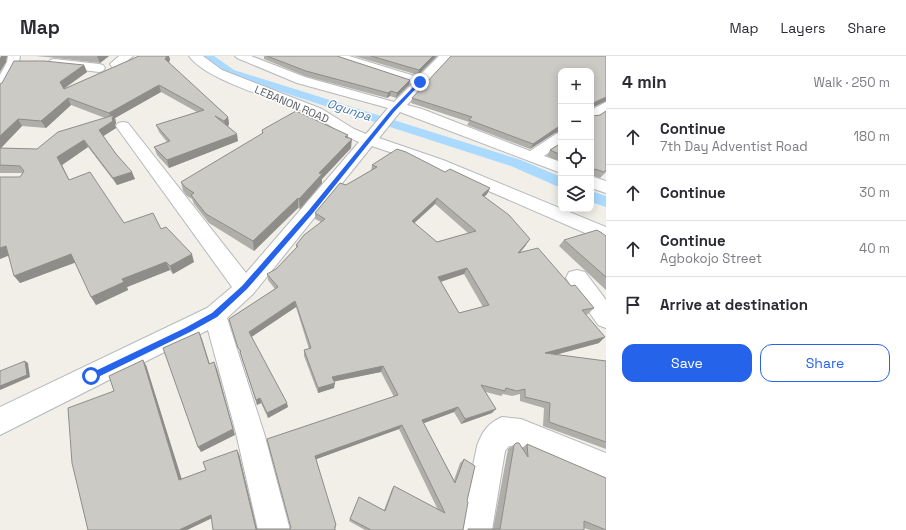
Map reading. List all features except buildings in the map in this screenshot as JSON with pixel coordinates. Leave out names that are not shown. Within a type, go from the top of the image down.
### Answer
[{"type":"street","points":[[116,64],[126,56]]},
{"type":"street","name":"LEBANON ROAD","points":[[195,56],[218,73],[317,112],[349,132],[370,138],[438,163],[606,235]]},
{"type":"street","points":[[241,56],[301,80],[395,108],[533,156],[558,167]]},
{"type":"street","points":[[336,56],[420,82]]},
{"type":"street","points":[[0,421],[215,315],[245,288],[311,211],[395,108],[446,56]]},
{"type":"street","points":[[0,87],[14,59],[26,62]]},
{"type":"street","points":[[40,62],[99,68]]},
{"type":"street","points":[[594,120],[606,106]]},
{"type":"street","points":[[123,126],[245,288]]},
{"type":"street","points":[[533,156],[558,139]]},
{"type":"street","points":[[594,182],[606,188]]},
{"type":"street","points":[[577,278],[606,318]]},
{"type":"street","points":[[215,315],[250,432],[274,530]]},
{"type":"street","points":[[476,530],[491,446],[502,431],[521,433],[606,468]]},
{"type":"waterway","name":"Ogunpa","points":[[207,56],[230,72],[516,163],[558,182]]},
{"type":"waterway","name":"Ogunpa","points":[[594,197],[606,202]]},
{"type":"route","points":[[91,376],[215,315],[245,288],[311,211],[368,140],[420,82]]}]
